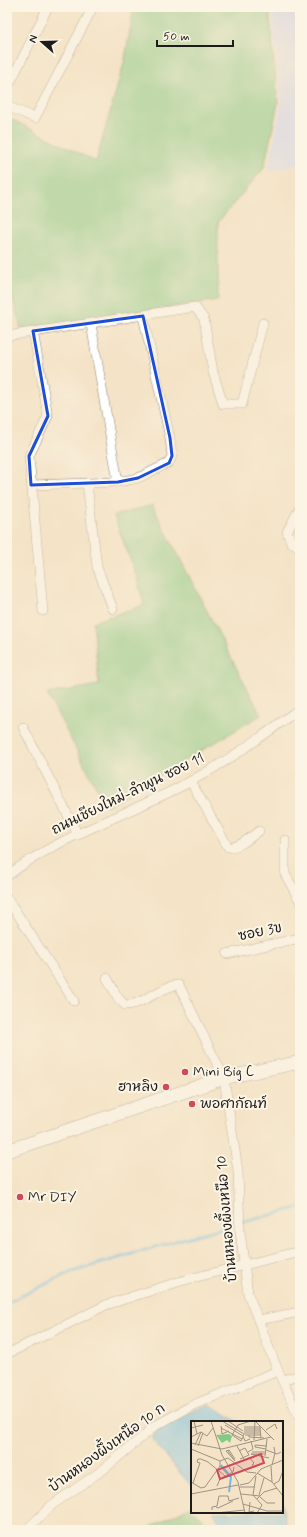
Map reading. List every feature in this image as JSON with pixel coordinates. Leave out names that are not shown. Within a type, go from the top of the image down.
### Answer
[{"type":"main road","points":[[7,1151],[224,1078],[300,1062]]},
{"type":"street","points":[[7,89],[48,7]]},
{"type":"street","points":[[7,106],[35,118],[93,7]]},
{"type":"street","points":[[7,336],[195,307],[204,319],[213,372],[223,404],[242,404],[263,323]]},
{"type":"street","points":[[31,485],[118,482],[138,478],[169,463],[172,456],[143,316]]},
{"type":"street","points":[[91,324],[118,482]]},
{"type":"street","points":[[33,331],[48,416],[29,456],[43,611]]},
{"type":"street","points":[[87,483],[98,567],[113,609]]},
{"type":"street","points":[[300,507],[286,532],[291,542],[300,547]]},
{"type":"street","name":"ถนนเชียงใหม่-ลำพูน ซอย 11","points":[[7,876],[31,858],[191,782],[260,740],[300,708]]},
{"type":"street","points":[[23,727],[78,835]]},
{"type":"street","points":[[191,782],[228,847],[232,848],[238,845],[259,831]]},
{"type":"street","points":[[285,840],[284,874],[300,901]]},
{"type":"street","points":[[7,898],[74,1001]]},
{"type":"street","name":"ซอย 3ข","points":[[227,954],[300,938]]},
{"type":"street","name":"บ้านหนองผึ้งเหนือ 10","points":[[108,978],[118,998],[124,1005],[132,1005],[172,985],[179,985],[224,1078],[238,1171],[240,1231],[248,1294],[280,1375],[300,1419]]},
{"type":"street","points":[[7,1354],[106,1305],[181,1281],[243,1264],[300,1251]]},
{"type":"street","points":[[258,1320],[300,1312]]},
{"type":"street","name":"บ้านหนองผึ้งเหนือ 10 ก","points":[[26,1530],[52,1506],[104,1469],[155,1426],[192,1405],[280,1375],[300,1375]]},
{"type":"highlighted area","points":[[143,316],[170,438],[172,456],[169,463],[138,478],[118,482],[31,485],[29,456],[48,416],[33,331]]},
{"type":"shaded area","points":[[271,7],[300,7],[300,164],[268,172],[281,101]]},
{"type":"green space","points":[[134,7],[269,7],[278,103],[264,168],[218,222],[218,300],[21,329],[7,277],[7,117],[96,162],[125,59]]},
{"type":"green space","points":[[152,505],[261,715],[107,807],[47,694],[99,685],[93,622],[144,605],[137,578],[114,516]]},
{"type":"green space","points":[[191,1506],[191,1513],[197,1513],[211,1530],[145,1530]]},
{"type":"water","points":[[209,1404],[236,1421],[191,1421],[191,1486],[152,1439],[159,1426]]},
{"type":"water","points":[[283,1508],[287,1530],[225,1530],[214,1513],[283,1513]]},
{"type":"waterway","points":[[7,1303],[69,1273],[185,1238],[300,1207]]},
{"type":"place","name":"Mini Big C","points":[[185,1072]]},
{"type":"place","name":"ฮาหลิง","points":[[166,1087]]},
{"type":"place","name":"พอศากัณท์","points":[[192,1104]]},
{"type":"place","name":"Mr DIY","points":[[20,1197]]}]
